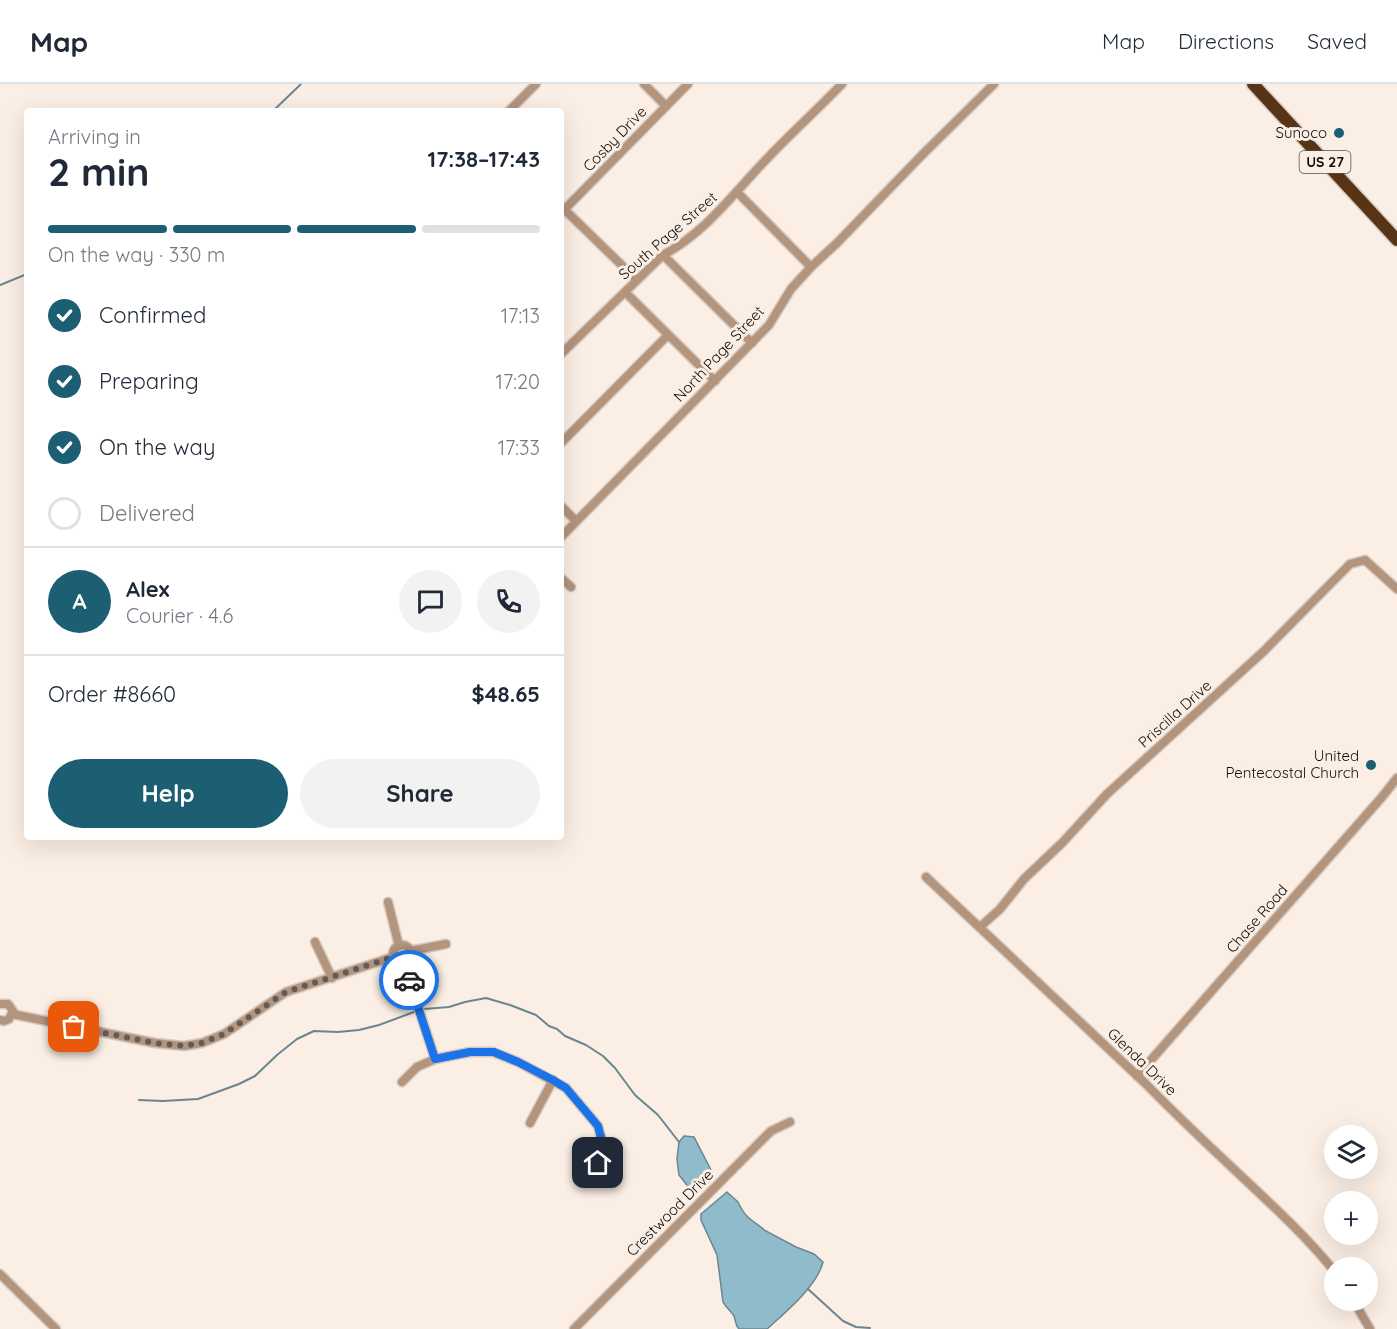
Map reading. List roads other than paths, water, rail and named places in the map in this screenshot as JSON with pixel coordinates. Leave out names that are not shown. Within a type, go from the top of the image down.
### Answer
[{"type":"highway","name":"US 27","points":[[1253,84],[1397,240]]},
{"type":"street","points":[[512,108],[536,84]]},
{"type":"street","points":[[644,84],[666,106]]},
{"type":"street","name":"Cosby Drive","points":[[564,211],[688,84]]},
{"type":"street","name":"South Page Street","points":[[564,351],[663,255],[678,247],[704,226],[842,84]]},
{"type":"street","name":"North Page Street","points":[[564,534],[769,325],[791,289],[811,267],[994,84]]},
{"type":"street","points":[[737,192],[811,267]]},
{"type":"street","points":[[564,213],[637,280]]},
{"type":"street","points":[[663,255],[752,342]]},
{"type":"street","points":[[625,292],[715,381]]},
{"type":"street","points":[[564,440],[669,335]]},
{"type":"street","points":[[564,509],[576,521]]},
{"type":"street","name":"Priscilla Drive","points":[[980,927],[1000,909],[1024,879],[1107,795],[1264,651],[1350,564],[1365,560],[1397,589]]},
{"type":"street","points":[[564,581],[570,588]]},
{"type":"street","name":"Chase Road","points":[[1137,1076],[1397,778]]},
{"type":"street","name":"Glenda Drive","points":[[926,877],[1137,1076],[1324,1258]]},
{"type":"street","points":[[388,902],[399,946]]},
{"type":"street","points":[[315,942],[332,978]]},
{"type":"street","points":[[410,951],[446,944]]},
{"type":"street","points":[[399,946],[406,946],[410,951],[409,960],[404,963],[396,962],[393,957],[393,951],[399,946]]},
{"type":"street","points":[[12,1014],[155,1043],[184,1046],[202,1043],[224,1034],[286,992],[393,957]]},
{"type":"street","points":[[404,963],[435,1059]]},
{"type":"street","points":[[0,1004],[5,1003],[13,1011],[7,1020],[0,1020]]},
{"type":"street","points":[[402,1082],[417,1068],[435,1059],[470,1052],[494,1052],[518,1062],[566,1088],[598,1126],[603,1145],[598,1163],[592,1172]]},
{"type":"street","points":[[530,1123],[553,1080]]},
{"type":"street","name":"Crestwood Drive","points":[[574,1329],[771,1131],[790,1122]]},
{"type":"street","points":[[0,1274],[56,1329]]},
{"type":"street","points":[[1359,1311],[1370,1329]]},
{"type":"water","points":[[684,1136],[694,1137],[713,1174],[713,1179],[698,1192],[690,1189],[679,1175],[677,1159],[679,1142]]},
{"type":"water","points":[[727,1192],[738,1202],[747,1216],[764,1230],[814,1254],[823,1262],[808,1289],[767,1329],[739,1329],[734,1316],[723,1302],[717,1255],[701,1220],[701,1214]]},
{"type":"waterway","points":[[276,108],[301,84]]},
{"type":"waterway","points":[[0,285],[24,275]]},
{"type":"waterway","points":[[424,1009],[449,1007],[486,998],[536,1015],[565,1036],[586,1045],[603,1056],[635,1095],[658,1115],[679,1142]]},
{"type":"waterway","points":[[139,1100],[198,1099],[255,1076],[297,1039],[314,1031],[359,1030],[414,1012]]},
{"type":"waterway","points":[[808,1289],[843,1321],[856,1327],[870,1328]]},
{"type":"place","name":"Sunoco","points":[[1339,133]]},
{"type":"place","name":"United Pentecostal Church","points":[[1371,765]]}]
